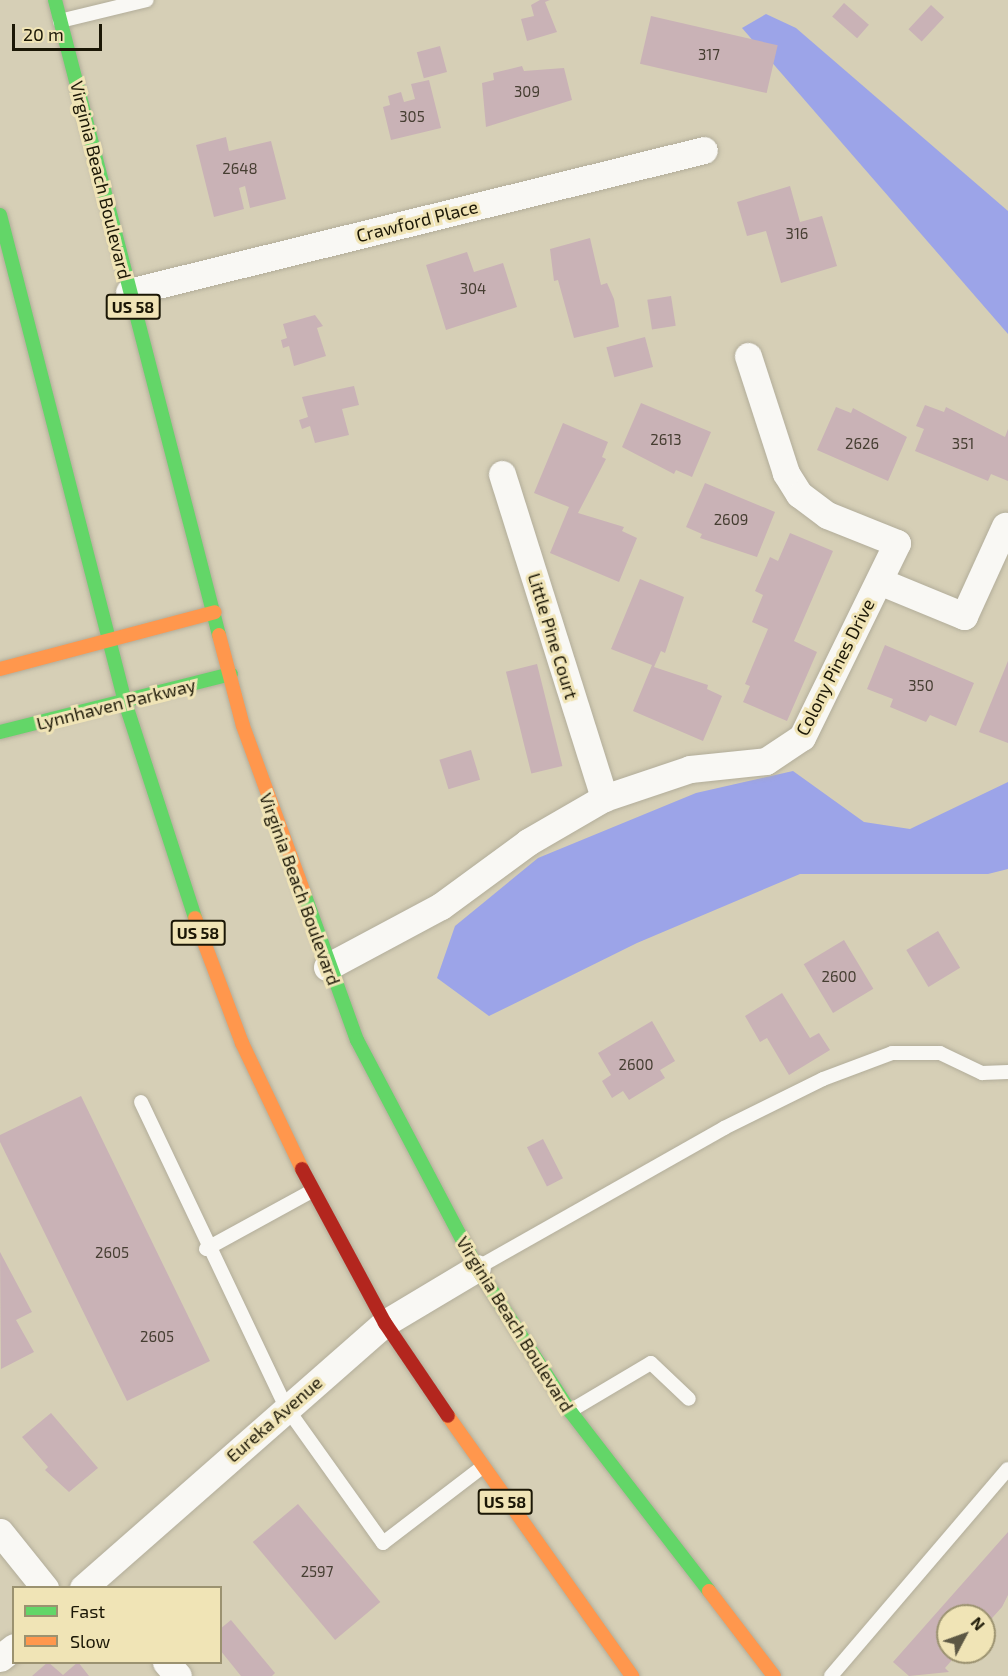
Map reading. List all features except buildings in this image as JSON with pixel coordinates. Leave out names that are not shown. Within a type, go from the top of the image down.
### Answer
[{"type":"main road","name":"Virginia Beach Boulevard","points":[[55,0],[129,292],[231,675],[276,826],[327,967],[414,1154],[477,1268],[570,1411],[774,1676]]},
{"type":"main road","name":"US 58","points":[[0,215],[125,702],[207,957],[312,1191],[385,1323],[481,1468],[632,1676]]},
{"type":"main road","points":[[0,669],[215,612]]},
{"type":"main road","name":"Lynnhaven Parkway","points":[[0,732],[231,675]]},
{"type":"street","name":"Crawford Place","points":[[129,292],[704,150]]},
{"type":"street","name":"Colony Pines Drive","points":[[327,967],[441,906],[528,842],[604,798],[690,769],[766,760],[786,752],[802,737],[897,543],[827,515],[799,494],[786,473],[748,356]]},
{"type":"street","name":"Little Pine Court","points":[[502,474],[604,798]]},
{"type":"street","points":[[879,581],[964,616],[1005,526]]},
{"type":"street","name":"Eureka Avenue","points":[[94,1584],[286,1407],[385,1323],[477,1268]]},
{"type":"street","points":[[0,1532],[44,1586]]},
{"type":"street","points":[[0,1658],[12,1649]]},
{"type":"street","points":[[168,1664],[177,1676]]},
{"type":"lane","points":[[60,21],[147,0]]},
{"type":"lane","points":[[477,1268],[724,1128],[823,1079],[892,1053],[940,1053],[982,1073],[1008,1072]]},
{"type":"lane","points":[[141,1102],[206,1249],[286,1407],[383,1543],[481,1468]]},
{"type":"lane","points":[[206,1249],[312,1191]]},
{"type":"lane","points":[[570,1411],[651,1363],[689,1399]]},
{"type":"lane","points":[[831,1676],[1008,1469]]},
{"type":"water","points":[[766,14],[796,28],[1008,211],[1008,334],[742,28]]},
{"type":"water","points":[[793,771],[864,822],[910,829],[1008,782],[1008,869],[988,874],[800,874],[637,943],[489,1016],[437,978],[455,926],[538,858],[696,793]]},
{"type":"traffic: fast","points":[[55,0],[219,635]]},
{"type":"traffic: fast","points":[[0,215],[125,702],[195,918]]},
{"type":"traffic: fast","points":[[0,732],[231,674]]},
{"type":"traffic: fast","points":[[304,893],[357,1040],[477,1268],[570,1411],[709,1591]]},
{"type":"traffic: slow","points":[[0,669],[215,612]]},
{"type":"traffic: slow","points":[[219,635],[243,726],[304,893]]},
{"type":"traffic: slow","points":[[195,918],[242,1043],[302,1169]]},
{"type":"traffic: slow","points":[[448,1416],[632,1676]]},
{"type":"traffic: slow","points":[[709,1591],[774,1676]]},
{"type":"traffic: jam","points":[[302,1169],[385,1323],[448,1416]]}]
